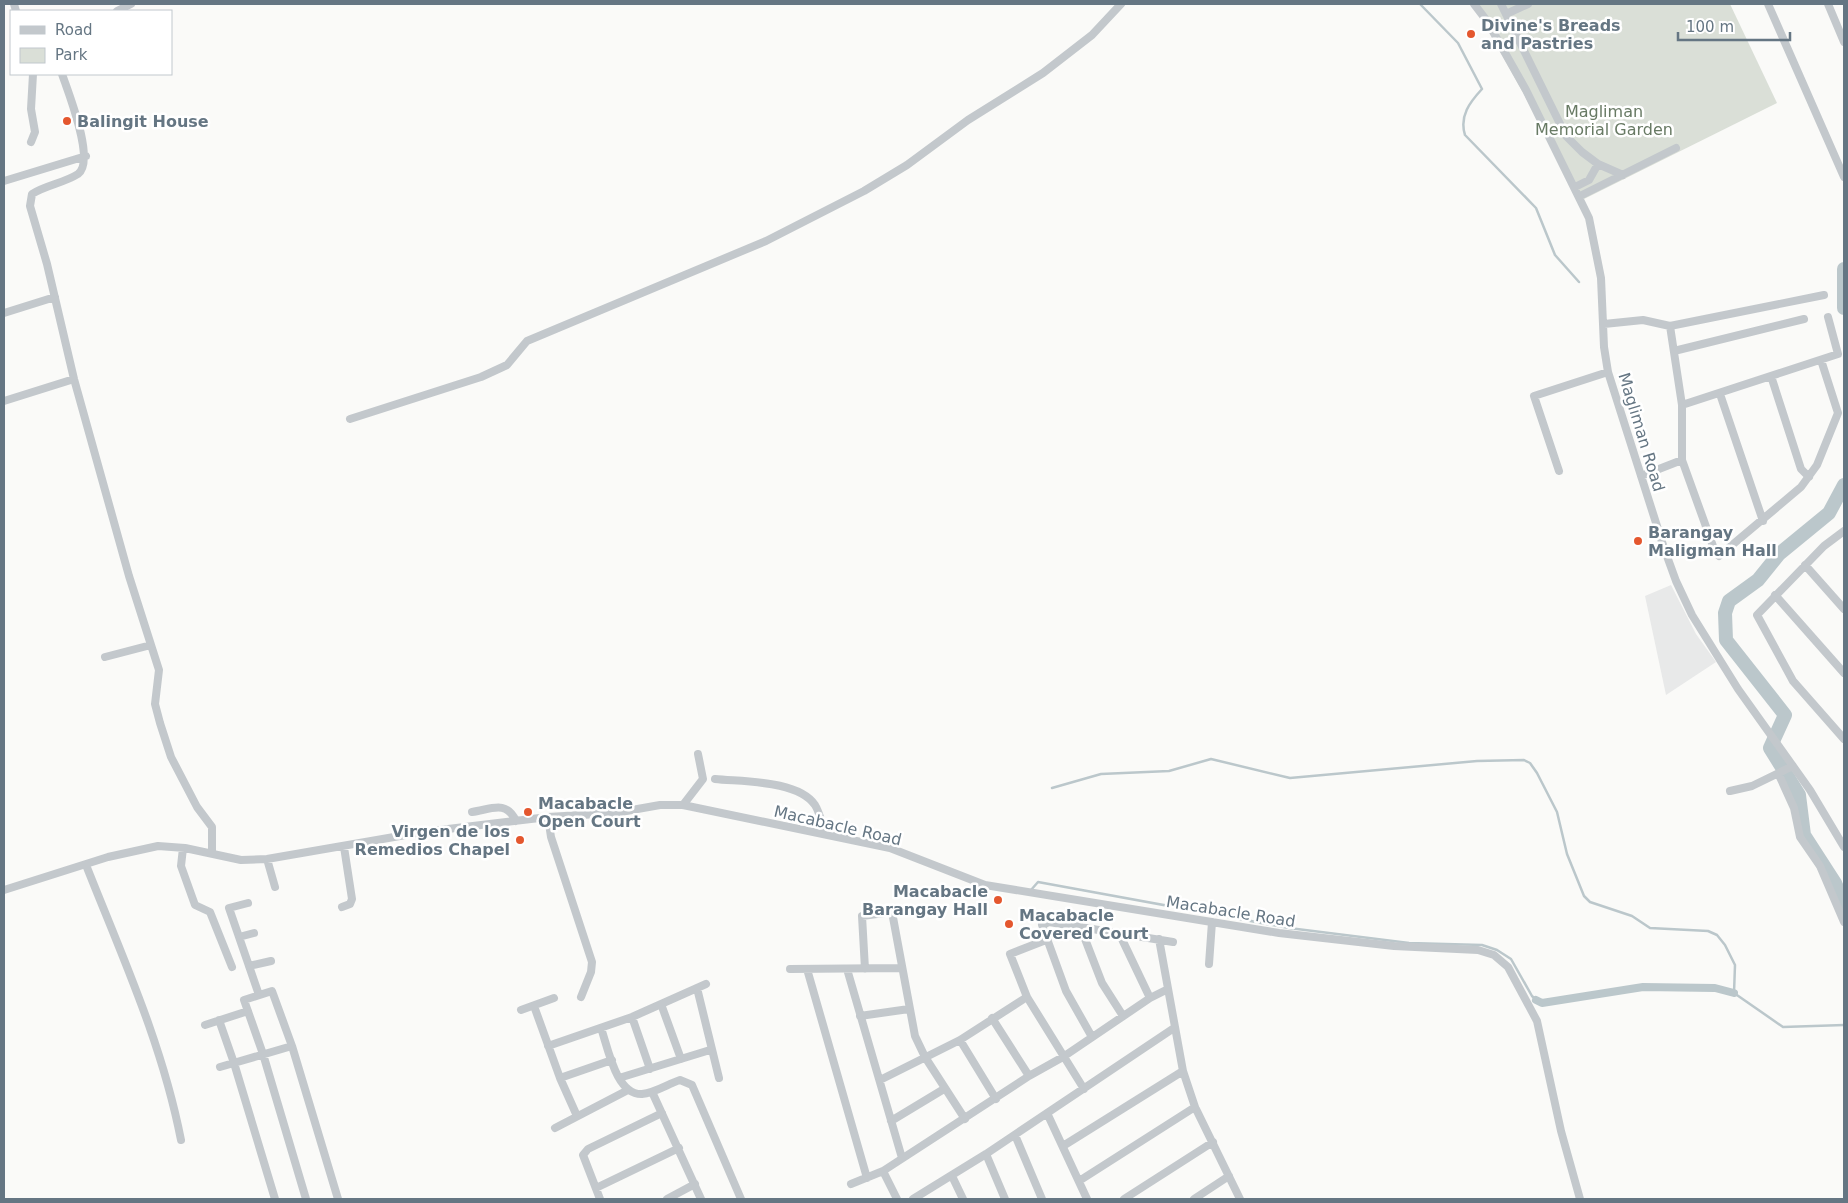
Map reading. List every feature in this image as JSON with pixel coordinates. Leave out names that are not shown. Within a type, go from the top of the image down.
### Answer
[{"type":"street","points":[[119,10],[131,4]]},
{"type":"street","points":[[350,419],[481,377],[507,365],[527,341],[766,241],[864,191],[907,165],[968,120],[1043,73],[1092,35],[1122,4]]},
{"type":"street","name":"Magliman Road","points":[[1474,4],[1487,21],[1526,90],[1580,196],[1589,218],[1598,255],[1604,324],[1604,352],[1608,372],[1673,575],[1692,615],[1738,689],[1775,740],[1786,771],[1844,847]]},
{"type":"street","points":[[1501,4],[1562,130],[1573,144],[1598,164],[1623,175]]},
{"type":"street","points":[[1506,14],[1528,4]]},
{"type":"street","points":[[1768,4],[1844,177]]},
{"type":"street","points":[[1828,4],[1844,42]]},
{"type":"street","points":[[31,142],[36,132],[31,109],[33,75]]},
{"type":"street","points":[[62,75],[86,156],[84,166],[79,173],[36,191],[30,197],[33,219],[74,379],[129,576],[159,670],[155,704],[160,723],[171,757],[197,807],[212,827],[212,853]]},
{"type":"street","points":[[1580,196],[1676,148]]},
{"type":"street","points":[[4,181],[86,156]]},
{"type":"street","points":[[1575,187],[1589,180],[1598,164]]},
{"type":"street","points":[[1604,324],[1643,320],[1670,326],[1824,295]]},
{"type":"street","points":[[4,313],[54,297]]},
{"type":"street","points":[[1682,405],[1838,354],[1828,317]]},
{"type":"street","points":[[1674,351],[1804,319]]},
{"type":"street","points":[[1670,326],[1682,405],[1682,460],[1717,555],[1723,555],[1801,487],[1816,465],[1838,413],[1821,360]]},
{"type":"street","points":[[1559,471],[1534,396],[1608,372]]},
{"type":"street","points":[[1771,376],[1801,469],[1809,477]]},
{"type":"street","points":[[4,401],[74,379]]},
{"type":"street","points":[[1720,394],[1763,521]]},
{"type":"street","points":[[1641,476],[1682,460]]},
{"type":"street","points":[[1844,531],[1824,546],[1757,615],[1793,681],[1844,739]]},
{"type":"street","points":[[1805,565],[1844,609]]},
{"type":"street","points":[[1775,595],[1844,673]]},
{"type":"street","points":[[105,657],[151,644]]},
{"type":"street","points":[[683,805],[703,779],[698,754]]},
{"type":"street","points":[[1730,792],[1752,786],[1786,771],[1800,836],[1820,866],[1844,922]]},
{"type":"street","points":[[716,779],[791,787],[807,796],[816,805],[826,834]]},
{"type":"street","name":"Macabacle Road","points":[[4,890],[145,848],[183,848],[242,860],[267,859],[423,832],[548,817],[615,813],[660,805],[683,805],[890,848],[985,885],[1279,933],[1394,946],[1478,950],[1494,955],[1508,967],[1538,1021],[1561,1131],[1580,1199]]},
{"type":"street","points":[[472,812],[504,808],[511,811],[516,821]]},
{"type":"street","points":[[548,817],[551,837],[592,962],[591,972],[581,997]]},
{"type":"street","points":[[342,908],[350,904],[352,900],[344,847]]},
{"type":"street","points":[[183,848],[181,866],[195,905],[210,912],[232,967]]},
{"type":"street","points":[[267,859],[275,887]]},
{"type":"street","points":[[86,865],[134,980],[156,1043],[181,1140]]},
{"type":"street","points":[[248,903],[229,908],[259,995]]},
{"type":"street","points":[[865,968],[862,916],[886,911],[892,912],[895,919],[915,1036],[944,1089],[965,1119]]},
{"type":"street","points":[[1092,1037],[1066,992],[1042,925],[1045,922],[1080,926],[1174,942]]},
{"type":"street","points":[[1209,964],[1212,922]]},
{"type":"street","points":[[1080,926],[1102,983],[1123,1016]]},
{"type":"street","points":[[239,937],[254,933]]},
{"type":"street","points":[[1119,933],[1150,998]]},
{"type":"street","points":[[1159,939],[1166,990],[1183,1071],[1195,1107],[1240,1199]]},
{"type":"street","points":[[1046,940],[1010,954],[1027,997],[1084,1089]]},
{"type":"street","points":[[249,966],[271,961]]},
{"type":"street","points":[[790,969],[902,968]]},
{"type":"street","points":[[807,969],[867,1178]]},
{"type":"street","points":[[847,969],[902,1158]]},
{"type":"street","points":[[548,1046],[632,1017],[706,984]]},
{"type":"street","points":[[697,988],[718,1078]]},
{"type":"street","points":[[851,1184],[882,1171],[1029,1076],[1063,1057],[1150,998],[1166,990]]},
{"type":"street","points":[[306,1199],[263,1054],[244,1000],[272,991],[292,1046],[338,1199]]},
{"type":"street","points":[[880,1080],[960,1040],[1027,997]]},
{"type":"street","points":[[521,1010],[554,998]]},
{"type":"street","points":[[661,1004],[681,1059]]},
{"type":"street","points":[[534,1006],[560,1078],[577,1116]]},
{"type":"street","points":[[860,1016],[909,1009]]},
{"type":"street","points":[[205,1025],[248,1010]]},
{"type":"street","points":[[632,1017],[650,1069]]},
{"type":"street","points":[[992,1018],[1029,1076]]},
{"type":"street","points":[[219,1020],[275,1199]]},
{"type":"street","points":[[601,1028],[618,1078],[628,1090],[644,1094],[680,1080],[692,1085],[741,1199]]},
{"type":"street","points":[[917,1198],[1015,1135],[1174,1028]]},
{"type":"street","points":[[960,1040],[996,1099]]},
{"type":"street","points":[[220,1066],[292,1046]]},
{"type":"street","points":[[618,1078],[710,1050]]},
{"type":"street","points":[[560,1078],[612,1060]]},
{"type":"street","points":[[1063,1146],[1183,1071]]},
{"type":"street","points":[[891,1121],[944,1089]]},
{"type":"street","points":[[555,1128],[628,1090]]},
{"type":"street","points":[[653,1094],[701,1199]]},
{"type":"street","points":[[1079,1182],[1195,1107]]},
{"type":"street","points":[[600,1199],[583,1154],[588,1149],[662,1113]]},
{"type":"street","points":[[1047,1113],[1087,1199]]},
{"type":"street","points":[[1015,1135],[1042,1199]]},
{"type":"street","points":[[1124,1199],[1213,1142]]},
{"type":"street","points":[[596,1188],[679,1148]]},
{"type":"street","points":[[986,1154],[1005,1199]]},
{"type":"street","points":[[882,1171],[897,1199]]},
{"type":"street","points":[[952,1176],[962,1199]]},
{"type":"street","points":[[1194,1199],[1229,1176]]},
{"type":"street","points":[[667,1199],[695,1184]]},
{"type":"shaded area","points":[[1671,585],[1696,634],[1716,662],[1666,695],[1645,596]]},
{"type":"green space","name":"Magliman Memorial Garden","points":[[1474,4],[1730,4],[1777,103],[1582,200]]},
{"type":"waterway","points":[[1420,4],[1458,43],[1482,89],[1473,99],[1467,110],[1463,122],[1465,135],[1536,208],[1555,255],[1579,282]]},
{"type":"waterway","points":[[1844,269],[1844,308]]},
{"type":"waterway","points":[[1844,485],[1829,513],[1779,554],[1758,580],[1729,601],[1725,613],[1726,640],[1785,715],[1770,748],[1799,795],[1804,835],[1835,883],[1844,905]]},
{"type":"waterway","points":[[1052,788],[1101,774],[1169,771],[1211,759],[1290,778],[1477,761],[1524,760],[1530,763],[1537,773],[1557,812],[1567,854],[1584,896],[1590,902],[1632,916],[1650,928],[1708,931],[1717,935],[1725,945],[1735,965],[1734,993],[1783,1027],[1844,1025]]},
{"type":"waterway","points":[[1031,890],[1038,882],[1289,928],[1409,943],[1482,945],[1497,950],[1511,959],[1536,1000]]},
{"type":"waterway","points":[[1643,987],[1671,989]]},
{"type":"waterway","points":[[1536,1000],[1542,1003],[1643,987],[1715,988],[1734,993]]},
{"type":"place","name":"Divine's Breads and Pastries","points":[[1471,34]]},
{"type":"place","name":"Balingit House","points":[[67,121]]},
{"type":"place","name":"Barangay Maligman Hall","points":[[1638,541]]},
{"type":"place","name":"Macabacle Open Court","points":[[528,812]]},
{"type":"place","name":"Virgen de los Remedios Chapel","points":[[520,840]]},
{"type":"place","name":"Macabacle Barangay Hall","points":[[998,900]]},
{"type":"place","name":"Macabacle Covered Court","points":[[1009,924]]}]
